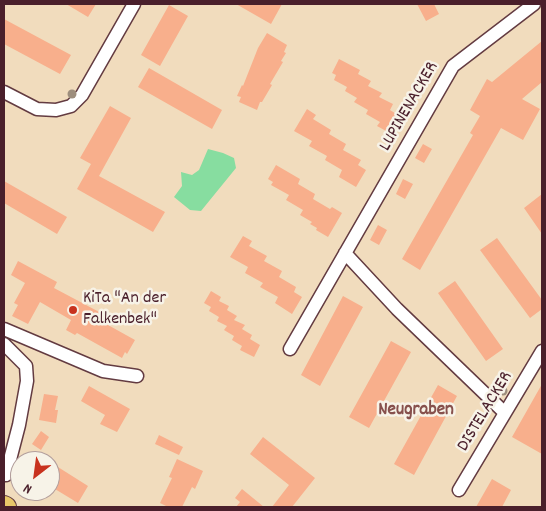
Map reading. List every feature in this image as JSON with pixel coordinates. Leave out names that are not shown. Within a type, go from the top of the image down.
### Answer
[{"type":"street","points":[[4,92],[37,109],[56,110],[71,106],[82,95],[134,4]]},
{"type":"street","name":"LUPINENACKER","points":[[290,349],[453,66],[534,4]]},
{"type":"street","points":[[345,253],[403,315],[505,413]]},
{"type":"street","points":[[4,329],[103,371],[137,376]]},
{"type":"street","points":[[4,344],[26,366],[27,380],[19,425],[6,475]]},
{"type":"street","name":"DISTELACKER","points":[[459,490],[542,351]]},
{"type":"green space","points":[[208,149],[234,158],[236,168],[201,211],[190,210],[174,197],[182,186],[181,172],[192,175],[199,170]]},
{"type":"building","points":[[66,4],[96,4],[88,17]]},
{"type":"building","points":[[236,4],[282,4],[271,24]]},
{"type":"building","points":[[417,4],[434,4],[439,14],[426,21]]},
{"type":"building","points":[[169,5],[188,16],[160,66],[141,55]]},
{"type":"building","points":[[4,19],[71,55],[60,74],[4,44]]},
{"type":"building","points":[[267,33],[287,45],[284,52],[286,53],[270,84],[272,85],[262,102],[260,102],[257,110],[239,102],[241,97],[237,96],[258,48]]},
{"type":"building","points":[[542,41],[542,82],[522,99],[540,109],[523,140],[501,128],[420,270],[402,259],[473,135],[470,133],[480,116],[470,110],[487,79],[492,82]]},
{"type":"building","points":[[339,59],[360,70],[358,74],[371,81],[368,86],[382,93],[379,97],[393,104],[390,110],[398,115],[388,132],[377,126],[380,122],[366,114],[368,110],[354,102],[357,98],[345,91],[347,87],[334,80],[336,75],[332,73]]},
{"type":"building","points":[[149,68],[222,110],[212,129],[138,87]]},
{"type":"building","points":[[110,106],[131,118],[99,176],[165,212],[153,232],[77,189],[91,164],[80,158]]},
{"type":"building","points":[[307,109],[316,115],[313,119],[331,130],[329,134],[346,144],[343,150],[361,160],[358,165],[366,170],[356,187],[339,177],[342,170],[325,160],[327,156],[309,146],[312,141],[294,131]]},
{"type":"building","points":[[423,144],[432,149],[424,163],[415,158]]},
{"type":"building","points":[[276,165],[300,179],[298,184],[315,194],[313,199],[330,209],[332,207],[342,213],[328,237],[316,230],[317,228],[310,224],[312,222],[300,215],[303,210],[286,200],[289,195],[271,185],[273,182],[268,179]]},
{"type":"building","points":[[403,179],[413,184],[405,199],[396,194]]},
{"type":"building","points":[[4,181],[67,217],[57,234],[4,203]]},
{"type":"building","points":[[542,194],[542,234],[524,208]]},
{"type":"building","points":[[378,225],[387,230],[379,245],[370,240]]},
{"type":"building","points":[[243,236],[252,241],[249,246],[267,256],[264,261],[282,271],[279,277],[296,287],[294,292],[302,297],[292,314],[275,303],[278,297],[260,287],[263,283],[245,273],[248,267],[230,257]]},
{"type":"building","points":[[497,238],[542,300],[542,309],[530,318],[480,250]]},
{"type":"building","name":"KiTa \"An der Falkenbek\"","points":[[18,261],[57,282],[54,288],[103,314],[99,320],[135,340],[127,354],[125,352],[122,358],[77,333],[75,335],[66,330],[71,320],[40,302],[28,324],[12,316],[18,305],[14,303],[25,283],[11,275]]},
{"type":"building","points":[[455,281],[503,349],[486,361],[438,293]]},
{"type":"building","points":[[211,291],[221,297],[219,301],[229,306],[227,310],[237,316],[234,320],[245,325],[242,329],[252,335],[250,339],[260,345],[254,357],[240,350],[242,346],[232,340],[234,336],[224,330],[227,326],[217,321],[219,317],[209,311],[211,307],[204,303]]},
{"type":"building","points":[[343,296],[363,307],[320,386],[301,375]]},
{"type":"building","points":[[391,341],[411,352],[369,428],[349,417]]},
{"type":"building","points":[[542,384],[542,454],[512,437]]},
{"type":"building","points":[[438,385],[457,396],[414,475],[394,464]]},
{"type":"building","points":[[89,386],[130,409],[117,432],[100,424],[105,415],[81,401]]},
{"type":"building","points":[[44,394],[58,396],[55,410],[58,410],[56,423],[39,420]]},
{"type":"building","points":[[41,431],[49,437],[41,450],[32,444]]},
{"type":"building","points":[[159,435],[183,447],[179,455],[155,444]]},
{"type":"building","points":[[263,437],[315,478],[292,507],[272,507],[289,485],[250,454]]},
{"type":"building","points":[[177,459],[203,471],[195,489],[192,487],[182,507],[168,507],[160,503],[172,478],[169,477]]},
{"type":"building","points":[[60,468],[88,486],[78,503],[60,492]]},
{"type":"building","points":[[492,479],[511,490],[502,507],[476,507]]},
{"type":"building","points":[[242,489],[264,507],[236,507],[240,502],[235,498]]},
{"type":"place","name":"KiTa \"An der Falkenbek\"","points":[[73,310]]},
{"type":"district","name":"Neugraben","points":[[416,411]]}]
